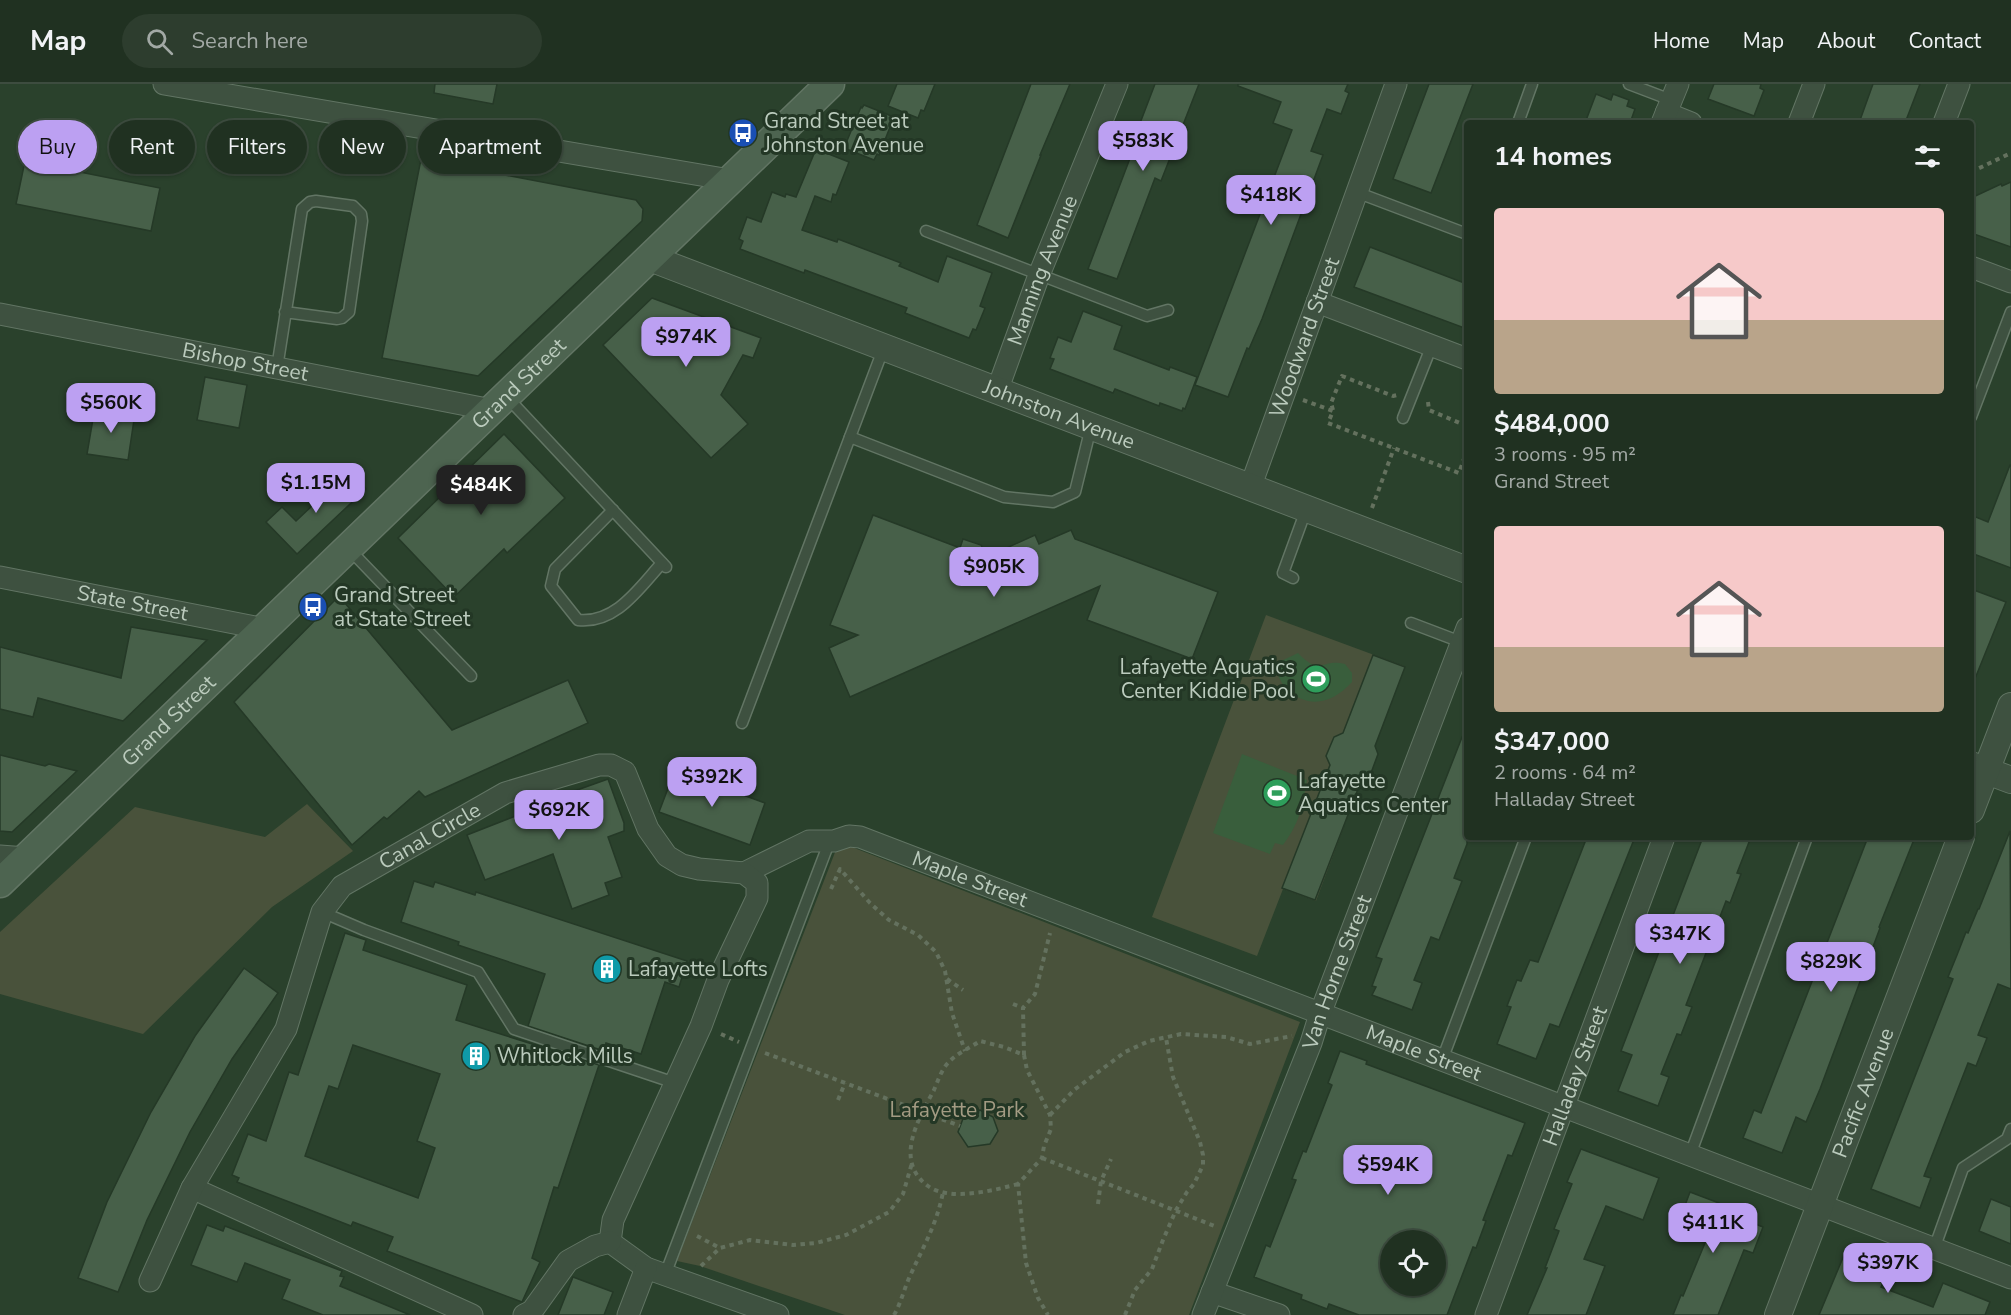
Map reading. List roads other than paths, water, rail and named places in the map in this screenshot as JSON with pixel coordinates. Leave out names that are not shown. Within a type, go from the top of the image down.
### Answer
[{"type":"main road","name":"Grand Street","points":[[0,883],[13,857],[265,629],[830,84]]},
{"type":"street","points":[[164,84],[730,180]]},
{"type":"street","name":"Manning Avenue","points":[[997,391],[1039,275],[1117,84]]},
{"type":"street","name":"Woodward Street","points":[[1250,488],[1396,84]]},
{"type":"street","points":[[1800,120],[1814,84]]},
{"type":"street","points":[[1945,120],[1959,84]]},
{"type":"street","points":[[1669,105],[1687,120]]},
{"type":"street","name":"Johnston Avenue","points":[[650,258],[1464,569]]},
{"type":"street","points":[[1974,268],[2011,282]]},
{"type":"street","points":[[1317,302],[1464,357]]},
{"type":"street","name":"Bishop Street","points":[[0,314],[277,368],[499,403]]},
{"type":"street","name":"State Street","points":[[0,577],[265,629]]},
{"type":"street","name":"Van Horne Street","points":[[1203,1315],[1307,1054],[1320,1014],[1464,635]]},
{"type":"street","points":[[1974,794],[1979,767],[2011,706]]},
{"type":"street","name":"Canal Circle","points":[[150,1281],[192,1188],[286,1029],[322,912],[342,886],[505,793],[599,765],[611,765],[625,772],[648,829],[667,856],[682,865],[744,873]]},
{"type":"street","points":[[1979,767],[2011,780]]},
{"type":"street","name":"Maple Street","points":[[744,873],[809,841],[834,841],[849,836],[860,837],[2011,1278]]},
{"type":"street","name":"Halladay Street","points":[[1486,1315],[1663,840]]},
{"type":"street","name":"Pacific Avenue","points":[[1778,1315],[1960,840]]},
{"type":"street","points":[[610,1242],[613,1220],[701,1026],[718,980],[757,898],[757,883],[744,873]]},
{"type":"street","points":[[192,1188],[472,1315]]},
{"type":"street","points":[[524,1315],[532,1311],[568,1261],[594,1246],[610,1242],[656,1271],[778,1315]]},
{"type":"street","points":[[628,1315],[656,1271]]},
{"type":"street","points":[[1212,1292],[1279,1315]]},
{"type":"lane","points":[[1519,120],[1532,84]]},
{"type":"lane","points":[[1629,84],[1669,105]]},
{"type":"lane","points":[[1356,192],[1464,233]]},
{"type":"lane","points":[[277,368],[285,312],[302,209],[310,202],[316,201],[353,206],[361,214],[362,221],[349,312],[337,319],[285,312]]},
{"type":"lane","points":[[926,231],[1147,316],[1168,310]]},
{"type":"lane","points":[[1974,409],[2011,312]]},
{"type":"lane","points":[[1403,418],[1432,345]]},
{"type":"lane","points":[[742,723],[884,347]]},
{"type":"lane","points":[[499,403],[613,510],[664,565],[616,611],[589,621],[578,620],[551,586],[555,569],[613,510]]},
{"type":"lane","points":[[850,437],[1004,497],[1053,502],[1075,492],[1091,427]]},
{"type":"lane","points":[[1293,578],[1283,573],[1306,509]]},
{"type":"lane","points":[[348,548],[471,676]]},
{"type":"lane","points":[[1411,623],[1464,635]]},
{"type":"lane","points":[[1442,1060],[1525,840]]},
{"type":"lane","points":[[1690,1155],[1806,840]]},
{"type":"lane","points":[[656,1271],[750,1047],[827,848],[834,841]]},
{"type":"lane","points":[[322,912],[478,972],[514,1029],[675,1083]]},
{"type":"lane","points":[[1934,1249],[1962,1168],[2007,1139],[2011,1129]]},
{"type":"place","name":"Grand Street at Johnston Avenue","points":[[743,133]]},
{"type":"place","name":"Grand Street at State Street","points":[[313,607]]},
{"type":"place","name":"Lafayette Aquatics Center Kiddie Pool","points":[[1316,679]]},
{"type":"place","name":"Lafayette Aquatics Center","points":[[1277,793]]},
{"type":"place","name":"Lafayette Lofts","points":[[607,969]]},
{"type":"place","name":"Whitlock Mills","points":[[476,1056]]},
{"type":"park label","name":"Lafayette Park","points":[[957,1110]]}]
